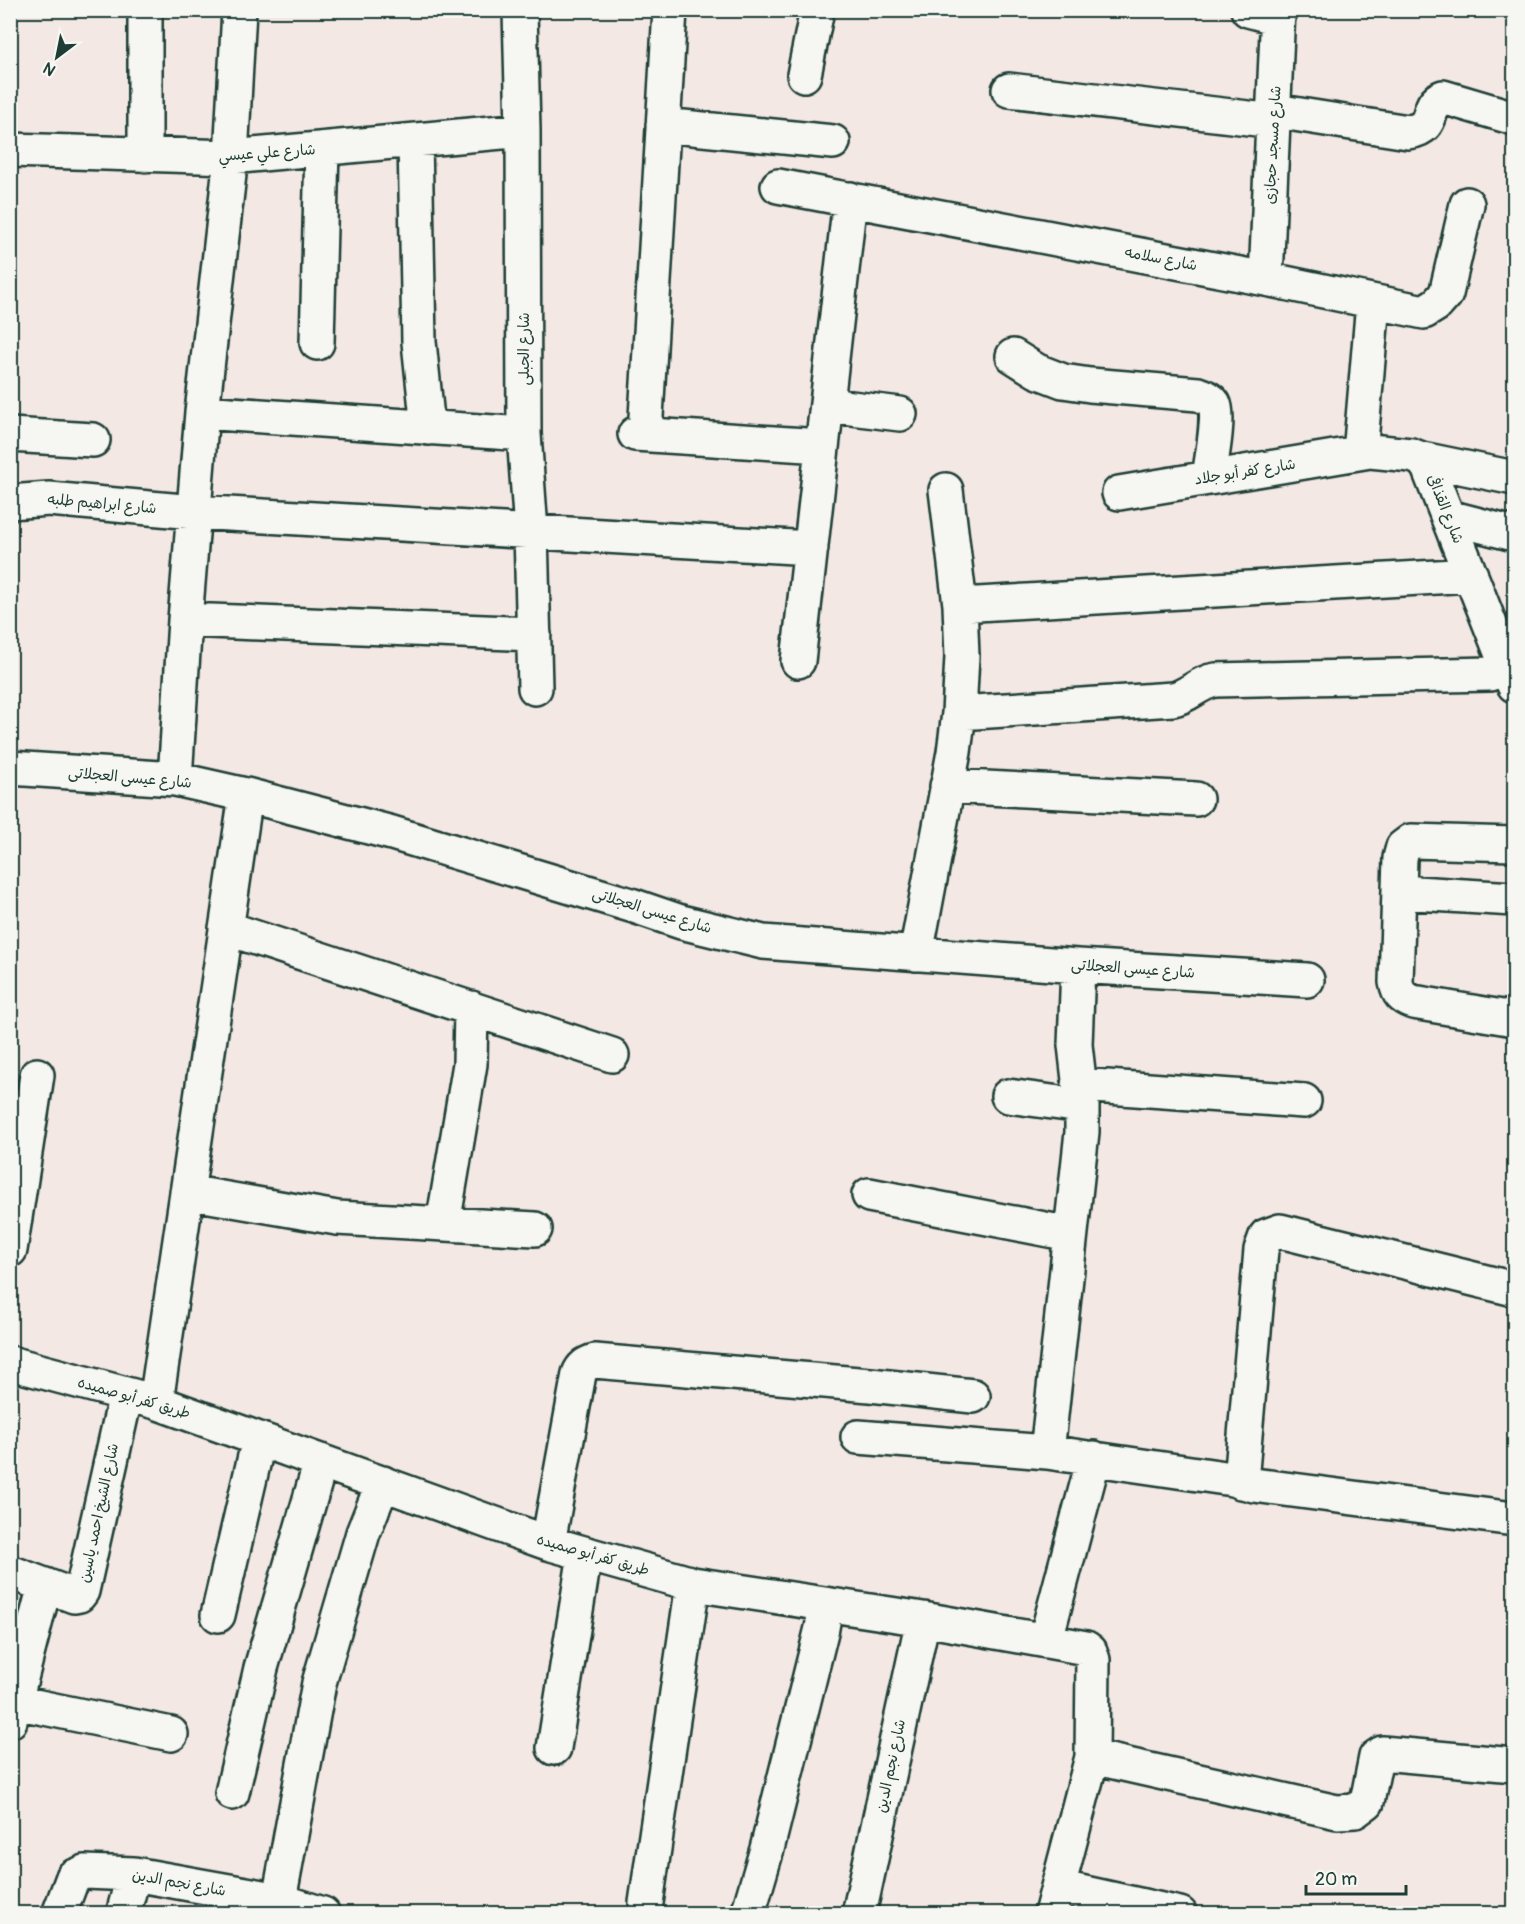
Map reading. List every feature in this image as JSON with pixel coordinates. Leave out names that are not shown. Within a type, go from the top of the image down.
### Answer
[{"type":"street","points":[[145,10],[145,155]]},
{"type":"street","points":[[175,779],[202,412],[231,157],[239,10]]},
{"type":"street","name":"شارع الجبلى","points":[[520,10],[523,130],[524,434],[531,531],[535,688]]},
{"type":"street","points":[[670,10],[640,434],[822,446]]},
{"type":"street","points":[[804,75],[817,10]]},
{"type":"street","name":"شارع مسجد حجازى","points":[[1266,279],[1275,116],[1268,13]]},
{"type":"street","points":[[1009,90],[1275,116],[1408,132],[1418,131],[1426,125],[1433,105],[1437,99],[1443,97],[1515,118]]},
{"type":"street","points":[[663,125],[833,142]]},
{"type":"street","name":"شارع علي عيسي","points":[[10,150],[231,157],[523,130]]},
{"type":"street","points":[[415,140],[419,342],[428,428]]},
{"type":"street","points":[[317,343],[322,149]]},
{"type":"street","name":"شارع سلامه","points":[[778,186],[1266,279],[1424,312],[1437,304],[1446,294],[1467,204]]},
{"type":"street","points":[[798,662],[850,199]]},
{"type":"street","points":[[1370,452],[1361,442],[1373,302]]},
{"type":"street","points":[[1013,356],[1036,371],[1063,381],[1198,394],[1208,397],[1215,405],[1216,416],[1209,477]]},
{"type":"street","points":[[827,405],[900,414]]},
{"type":"street","points":[[202,412],[524,434]]},
{"type":"street","points":[[10,435],[93,440]]},
{"type":"street","name":"شارع القذافى","points":[[1370,452],[1411,455],[1422,459],[1428,467],[1512,671]]},
{"type":"street","name":"شارع كفر أبو جلاد","points":[[1119,493],[1370,452]]},
{"type":"street","points":[[1422,459],[1515,478]]},
{"type":"street","points":[[916,954],[959,713],[962,656],[960,605],[946,490]]},
{"type":"street","name":"شارع ابراهيم طلبه","points":[[10,502],[49,499],[194,512],[811,548]]},
{"type":"street","points":[[1448,517],[1515,534]]},
{"type":"street","points":[[960,605],[1471,575]]},
{"type":"street","points":[[185,620],[534,634]]},
{"type":"street","points":[[959,713],[1173,699],[1182,697],[1206,681],[1216,680],[1490,674],[1512,671]]},
{"type":"street","name":"شارع عيسى العجلاتى","points":[[10,768],[175,779],[246,795],[392,832],[681,922],[763,942],[1078,966],[1307,980]]},
{"type":"street","points":[[947,786],[1196,799]]},
{"type":"street","points":[[141,1398],[187,1192],[246,795]]},
{"type":"street","points":[[1515,844],[1411,841],[1403,847],[1396,982],[1398,992],[1404,999],[1413,1002],[1515,1019]]},
{"type":"street","points":[[1399,892],[1515,899]]},
{"type":"street","points":[[226,928],[612,1055]]},
{"type":"street","points":[[1047,1452],[1082,1132],[1081,1095],[1075,1045],[1078,966]]},
{"type":"street","points":[[443,1224],[470,1064],[471,1008]]},
{"type":"street","points":[[10,1250],[37,1076]]},
{"type":"street","points":[[1008,1096],[1081,1095],[1304,1101]]},
{"type":"street","points":[[187,1192],[337,1218],[535,1229]]},
{"type":"street","points":[[869,1195],[1071,1234]]},
{"type":"street","points":[[1241,1482],[1261,1250],[1266,1236],[1280,1231],[1515,1289]]},
{"type":"street","points":[[548,1543],[579,1374],[589,1362],[870,1385],[973,1396]]},
{"type":"street","name":"طريق كفر أبو صميده","points":[[10,1363],[141,1398],[548,1543],[693,1584],[923,1619],[1079,1646],[1090,1651],[1093,1660],[1092,1757]]},
{"type":"street","name":"شارع الشيخ احمد ياسين","points":[[10,1572],[74,1596],[79,1595],[141,1398]]},
{"type":"street","points":[[858,1437],[1047,1452],[1254,1485],[1515,1519]]},
{"type":"street","points":[[218,1615],[259,1439]]},
{"type":"street","points":[[1046,1640],[1094,1458]]},
{"type":"street","points":[[232,1793],[261,1668],[321,1461]]},
{"type":"street","points":[[279,1900],[319,1683],[363,1533],[383,1483]]},
{"type":"street","points":[[554,1748],[585,1554]]},
{"type":"street","points":[[646,1903],[693,1584]]},
{"type":"street","points":[[45,1585],[13,1712],[171,1734]]},
{"type":"street","points":[[748,1914],[767,1849],[826,1605]]},
{"type":"street","name":"شارع نجم الدين","points":[[859,1914],[923,1619]]},
{"type":"street","points":[[1180,1914],[1054,1900],[1092,1757],[1337,1812],[1355,1811],[1367,1802],[1376,1758],[1382,1753],[1515,1766]]},
{"type":"street","name":"شارع نجم الدين","points":[[59,1914],[73,1877],[85,1872],[134,1874],[279,1900],[323,1914]]},
{"type":"street","points":[[123,1914],[134,1874]]}]
